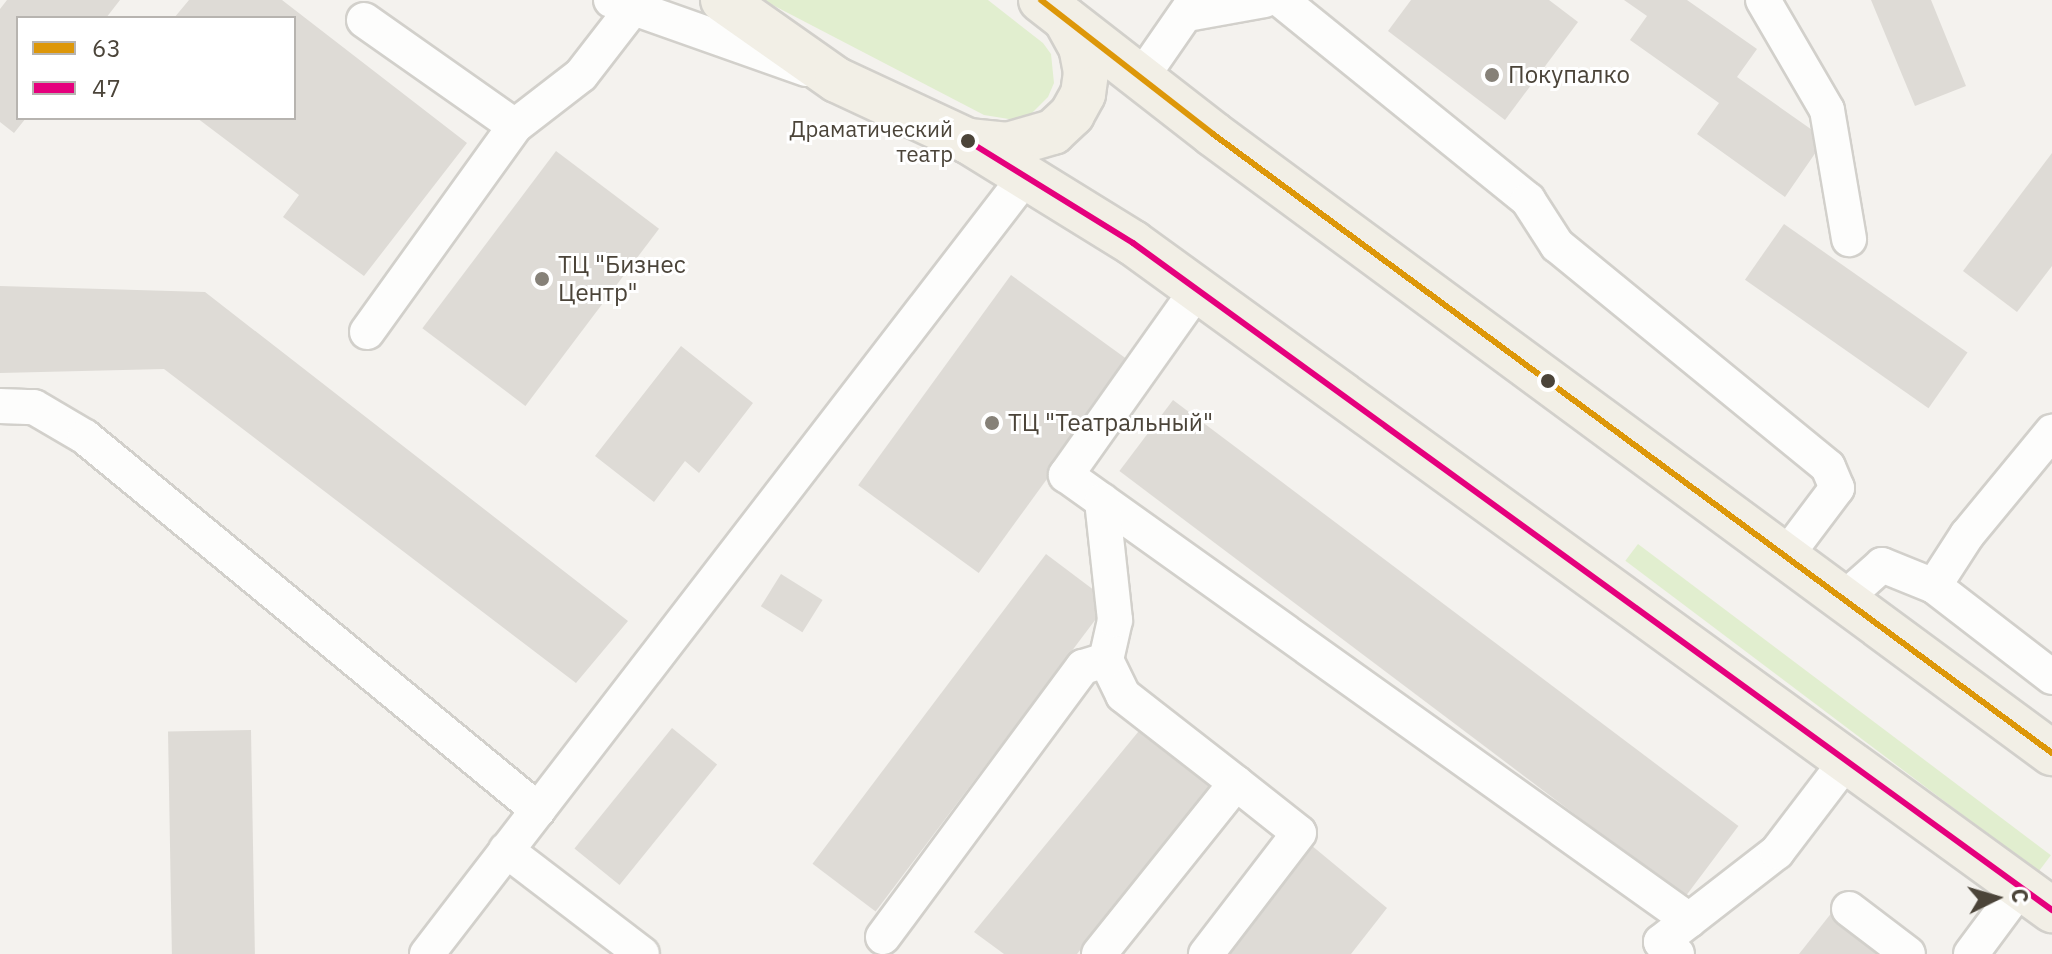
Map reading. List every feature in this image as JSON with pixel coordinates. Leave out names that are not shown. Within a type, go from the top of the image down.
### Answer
[{"type":"main road","points":[[723,0],[837,80],[968,141],[1086,210],[2036,899]]},
{"type":"main road","points":[[968,141],[1032,142],[1072,114],[1086,72],[1081,47],[1053,9]]},
{"type":"main road","points":[[1053,9],[1141,78],[1788,553],[2052,753]]},
{"type":"street","points":[[1141,78],[1191,7],[1265,0]]},
{"type":"street","points":[[1281,0],[1528,200],[1557,245],[1828,467],[1837,488],[1788,553]]},
{"type":"street","points":[[1763,0],[1827,110],[1849,239]]},
{"type":"street","points":[[367,332],[515,126],[581,75],[626,3],[837,80]]},
{"type":"street","points":[[364,20],[515,126]]},
{"type":"street","points":[[427,954],[1027,175]]},
{"type":"street","points":[[1197,290],[1066,475],[1689,920]]},
{"type":"street","points":[[0,406],[34,407],[85,437],[538,810]]},
{"type":"street","points":[[1934,586],[1967,535],[2052,432]]},
{"type":"street","points":[[1102,501],[1115,620],[1106,660],[1123,695],[1299,833],[1206,954]]},
{"type":"street","points":[[1846,597],[1882,565],[1934,586],[2052,677]]},
{"type":"street","points":[[885,948],[1083,667],[1106,660]]},
{"type":"street","points":[[1663,950],[1689,920],[1777,852],[1847,760]]},
{"type":"street","points":[[1099,954],[1236,783]]},
{"type":"street","points":[[506,850],[642,954]]},
{"type":"street","points":[[1971,954],[2036,899]]},
{"type":"street","points":[[1849,909],[1908,954]]},
{"type":"green space","points":[[763,0],[988,0],[1043,43],[1051,54],[1054,83],[1048,97],[1029,116],[1015,120],[984,115]]},
{"type":"green space","points":[[1638,544],[2051,855],[2038,872],[1625,561]]},
{"type":"building","points":[[7,0],[120,0],[108,16],[16,16],[16,120],[24,120],[14,133],[0,122],[0,9]]},
{"type":"building","points":[[189,0],[282,0],[467,143],[364,276],[283,217],[299,195],[200,120],[296,120],[296,16],[176,16]]},
{"type":"building","name":"Покупалко","points":[[1411,0],[1549,0],[1578,22],[1505,120],[1388,31]]},
{"type":"building","points":[[1624,0],[1687,0],[1757,49],[1737,77],[1825,139],[1785,197],[1697,134],[1719,103],[1630,40],[1647,16]]},
{"type":"building","points":[[1871,0],[1931,0],[1966,86],[1915,106]]},
{"type":"building","name":"ТЦ \"Бизнес Центр\"","points":[[556,151],[659,229],[525,406],[422,328]]},
{"type":"building","points":[[2052,153],[2052,266],[2017,312],[1963,271]]},
{"type":"building","points":[[1784,224],[1967,352],[1928,408],[1745,280]]},
{"type":"building","name":"ТЦ \"Театральный\"","points":[[1011,275],[1132,363],[979,573],[858,485]]},
{"type":"building","points":[[0,286],[205,292],[628,621],[576,683],[164,369],[0,373]]},
{"type":"building","points":[[681,346],[753,403],[699,473],[685,461],[654,502],[595,456]]},
{"type":"building","points":[[1173,400],[1738,826],[1685,897],[1119,471]]},
{"type":"building","points":[[1046,554],[1109,602],[876,911],[812,864]]},
{"type":"building","points":[[781,574],[823,600],[802,632],[761,606]]},
{"type":"building","points":[[1143,726],[1217,777],[1077,954],[1004,954],[974,932]]},
{"type":"building","points":[[672,728],[717,765],[620,885],[574,848]]},
{"type":"building","points":[[251,730],[255,954],[172,954],[168,731]]},
{"type":"building","points":[[1311,845],[1387,908],[1351,954],[1229,954]]},
{"type":"building","points":[[1833,911],[1889,954],[1799,954]]},
{"type":"transit line","name":"63","points":[[1041,0],[1213,134],[2052,753]]},
{"type":"transit line","name":"47","points":[[968,141],[1133,243],[2052,910]]},
{"type":"place","name":"Покупалко","points":[[1492,75]]},
{"type":"place","name":"Драматический театр","points":[[968,141]]},
{"type":"place","name":"ТЦ \"Бизнес Центр\"","points":[[542,279]]},
{"type":"place","name":"ТЦ \"Театральный\"","points":[[992,423]]}]
